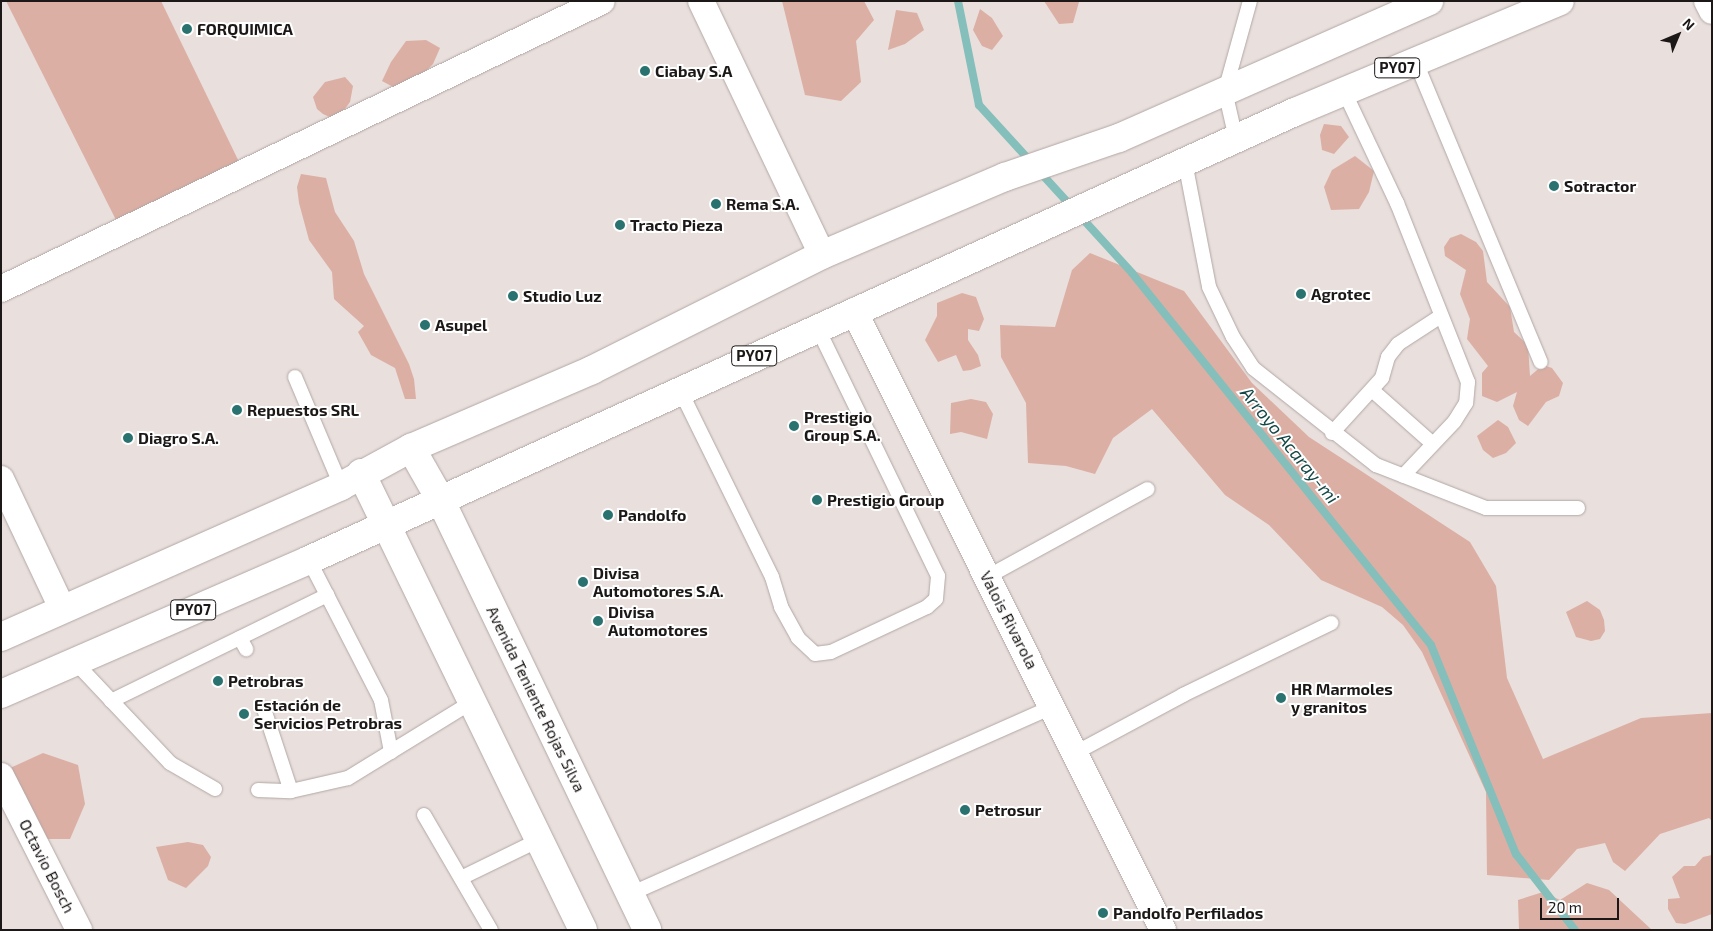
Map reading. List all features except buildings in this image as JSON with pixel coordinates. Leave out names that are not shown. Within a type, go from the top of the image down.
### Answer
[{"type":"main road","points":[[1,637],[351,479],[417,459],[822,255],[1005,177],[1119,138],[1429,1]]},
{"type":"main road","name":"PY07","points":[[1,694],[309,560],[816,327],[1069,215],[1236,138],[1415,60],[1560,1]]},
{"type":"main road","name":"Avenida Teniente Rojas Silva","points":[[417,459],[440,500],[647,930]]},
{"type":"main road","points":[[351,479],[384,524],[583,930]]},
{"type":"street","points":[[1,289],[602,1]]},
{"type":"street","points":[[702,1],[822,255]]},
{"type":"street","points":[[1707,1],[1712,11]]},
{"type":"street","name":"Valois Rivarola","points":[[854,311],[1163,930]]},
{"type":"street","points":[[1,479],[62,608]]},
{"type":"street","name":"Octavio Bosch","points":[[1,776],[79,930]]},
{"type":"lane","points":[[1236,138],[1225,91],[1250,1]]},
{"type":"lane","points":[[1415,60],[1541,362]]},
{"type":"lane","points":[[1344,91],[1397,203],[1468,382],[1466,403],[1403,476]]},
{"type":"lane","points":[[1185,162],[1209,287],[1233,337],[1253,368],[1332,433],[1376,465],[1486,508],[1578,508]]},
{"type":"lane","points":[[1332,433],[1382,378],[1388,357],[1398,344],[1441,316]]},
{"type":"lane","points":[[680,390],[772,577],[781,606],[798,638],[815,654],[831,652],[927,607],[936,599],[938,576],[816,327]]},
{"type":"lane","points":[[295,377],[351,479]]},
{"type":"lane","points":[[1372,390],[1432,444]]},
{"type":"lane","points":[[987,577],[1148,489]]},
{"type":"lane","points":[[309,560],[381,700],[391,752]]},
{"type":"lane","points":[[111,701],[243,644],[327,594]]},
{"type":"lane","points":[[1074,753],[1183,695],[1331,623]]},
{"type":"lane","points":[[74,661],[170,763],[215,789]]},
{"type":"lane","points":[[258,790],[291,791],[348,778],[472,702]]},
{"type":"lane","points":[[630,894],[1052,707]]},
{"type":"lane","points":[[264,709],[291,791]]},
{"type":"lane","points":[[424,816],[490,930]]},
{"type":"lane","points":[[461,878],[539,840]]},
{"type":"shaded area","points":[[6,1],[161,1],[241,166],[116,220]]},
{"type":"shaded area","points":[[782,1],[864,1],[874,20],[856,41],[861,82],[841,101],[805,95]]},
{"type":"shaded area","points":[[1044,1],[1079,2],[1073,23],[1059,24]]},
{"type":"shaded area","points":[[980,9],[992,18],[1003,36],[992,50],[982,46],[973,30]]},
{"type":"shaded area","points":[[896,10],[917,13],[924,30],[905,44],[888,50]]},
{"type":"shaded area","points":[[426,40],[440,48],[433,64],[424,73],[395,88],[382,81],[391,62],[406,41]]},
{"type":"shaded area","points":[[345,77],[353,86],[350,102],[342,113],[332,118],[323,114],[317,109],[313,97],[325,82]]},
{"type":"shaded area","points":[[1324,124],[1341,126],[1349,137],[1334,154],[1322,150],[1320,135]]},
{"type":"shaded area","points":[[1355,156],[1374,171],[1369,192],[1359,209],[1331,210],[1324,187],[1332,170]]},
{"type":"shaded area","points":[[301,174],[326,178],[335,212],[354,241],[364,274],[409,364],[414,379],[416,399],[405,399],[395,368],[371,355],[358,332],[364,326],[334,299],[332,272],[309,240],[299,203],[297,187]]},
{"type":"shaded area","points":[[1461,234],[1476,242],[1483,251],[1487,282],[1510,307],[1514,332],[1528,345],[1530,376],[1543,365],[1552,368],[1563,383],[1559,396],[1546,402],[1528,426],[1519,420],[1513,406],[1517,392],[1497,402],[1482,396],[1482,373],[1488,366],[1467,339],[1470,319],[1460,294],[1466,270],[1445,256],[1444,247],[1450,238]]},
{"type":"shaded area","points":[[1090,253],[1184,291],[1252,383],[1309,437],[1470,542],[1496,586],[1507,678],[1543,759],[1641,718],[1712,713],[1712,821],[1709,818],[1660,834],[1625,871],[1613,862],[1605,843],[1577,849],[1549,880],[1487,875],[1486,792],[1422,652],[1403,625],[1382,607],[1321,580],[1269,525],[1225,495],[1152,409],[1113,438],[1095,474],[1066,466],[1028,463],[1026,403],[1001,357],[1000,325],[1055,327],[1072,270]]},
{"type":"shaded area","points":[[962,293],[976,297],[984,319],[979,331],[968,329],[968,340],[978,355],[981,366],[963,371],[956,355],[938,362],[925,340],[937,316],[937,303]]},
{"type":"shaded area","points":[[971,399],[986,402],[993,414],[987,439],[961,432],[950,434],[951,403]]},
{"type":"shaded area","points":[[1498,420],[1508,427],[1516,443],[1506,453],[1493,458],[1483,450],[1477,436]]},
{"type":"shaded area","points":[[1587,601],[1600,610],[1604,620],[1605,631],[1600,639],[1591,641],[1576,637],[1566,612]]},
{"type":"shaded area","points":[[43,753],[78,765],[85,804],[70,839],[45,839],[8,769]]},
{"type":"shaded area","points":[[188,842],[203,845],[211,857],[208,866],[186,888],[168,880],[156,847]]},
{"type":"shaded area","points":[[1712,855],[1712,914],[1685,924],[1676,923],[1668,909],[1668,899],[1680,898],[1672,877],[1684,866],[1695,866],[1703,857]]},
{"type":"shaded area","points":[[1587,883],[1609,890],[1652,930],[1519,930],[1518,900],[1543,892],[1560,900]]},
{"type":"waterway","name":"Arroyo Acaray-mi","points":[[958,1],[979,105],[1031,162]]},
{"type":"waterway","name":"Arroyo Acaray-mi","points":[[1039,171],[1132,273],[1431,645],[1516,854],[1575,930]]},
{"type":"place","name":"FORQUIMICA","points":[[187,29]]},
{"type":"place","name":"Ciabay S.A","points":[[645,71]]},
{"type":"place","name":"Sotractor","points":[[1554,186]]},
{"type":"place","name":"Rema S.A.","points":[[716,204]]},
{"type":"place","name":"Tracto Pieza","points":[[620,225]]},
{"type":"place","name":"Agrotec","points":[[1301,294]]},
{"type":"place","name":"Studio Luz","points":[[513,296]]},
{"type":"place","name":"Asupel","points":[[425,325]]},
{"type":"place","name":"Repuestos SRL","points":[[237,410]]},
{"type":"place","name":"Prestigio Group S.A.","points":[[794,426]]},
{"type":"place","name":"Diagro S.A.","points":[[128,438]]},
{"type":"place","name":"Prestigio Group","points":[[817,500]]},
{"type":"place","name":"Pandolfo","points":[[608,515]]},
{"type":"place","name":"Divisa Automotores S.A.","points":[[583,582]]},
{"type":"place","name":"Divisa Automotores","points":[[598,621]]},
{"type":"place","name":"Petrobras","points":[[218,681]]},
{"type":"place","name":"HR Marmoles y granitos","points":[[1281,698]]},
{"type":"place","name":"Estación de Servicios Petrobras","points":[[244,714]]},
{"type":"place","name":"Petrosur","points":[[965,810]]},
{"type":"place","name":"Pandolfo Perfilados","points":[[1103,913]]}]
